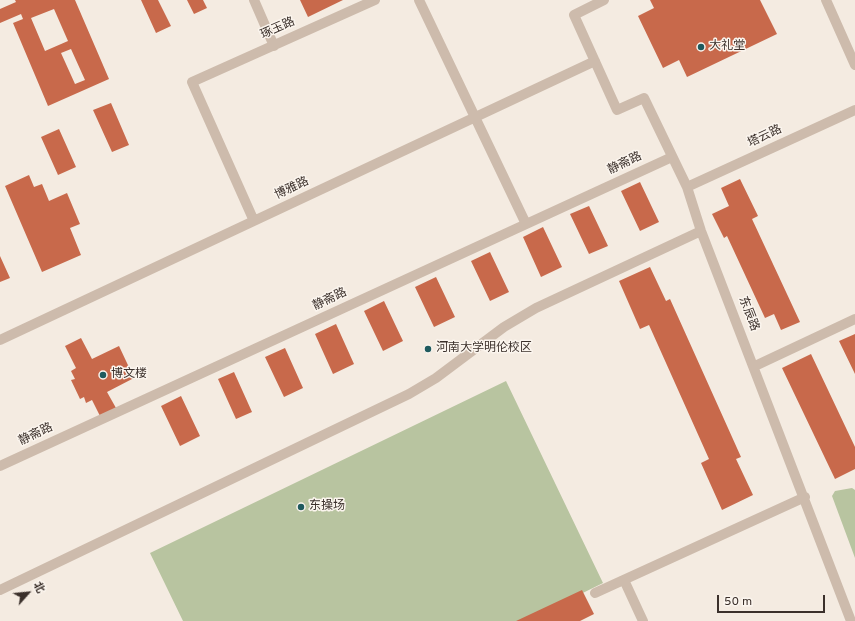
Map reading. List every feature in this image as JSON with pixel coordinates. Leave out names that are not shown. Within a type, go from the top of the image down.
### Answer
[{"type":"lane","points":[[254,0],[274,46]]},
{"type":"lane","name":"琢玉路","points":[[254,221],[192,82],[375,0]]},
{"type":"lane","points":[[419,0],[526,224]]},
{"type":"lane","points":[[594,61],[574,15],[604,0]]},
{"type":"lane","points":[[826,0],[855,65]]},
{"type":"lane","name":"博雅路","points":[[0,340],[594,61]]},
{"type":"lane","name":"东辰路","points":[[594,61],[617,110],[644,98],[687,187],[701,231],[805,497],[851,621]]},
{"type":"lane","name":"塔云路","points":[[687,187],[855,110]]},
{"type":"lane","name":"静斋路","points":[[0,466],[672,157]]},
{"type":"lane","points":[[0,590],[409,394],[436,378],[504,327],[536,308],[701,231]]},
{"type":"lane","points":[[754,366],[855,319]]},
{"type":"lane","points":[[595,593],[805,497]]},
{"type":"lane","points":[[624,580],[643,621]]},
{"type":"green space","points":[[506,381],[603,583],[526,621],[183,621],[150,553]]},
{"type":"green space","points":[[852,488],[855,490],[855,558],[832,496],[835,491]]},
{"type":"building","points":[[15,0],[75,0],[109,79],[48,106],[13,23],[23,19],[21,14],[0,23],[0,9],[16,2]],"holes":[[[54,9],[68,41],[45,51],[31,18]],[[71,49],[85,80],[75,84],[61,53]]]},
{"type":"building","points":[[141,0],[158,0],[171,26],[156,33]]},
{"type":"building","points":[[187,0],[203,0],[207,8],[194,14]]},
{"type":"building","points":[[300,0],[343,0],[308,17]]},
{"type":"building","name":"大礼堂","points":[[650,0],[760,0],[777,34],[687,77],[679,60],[663,68],[638,16],[654,8]]},
{"type":"building","points":[[111,103],[129,145],[112,152],[93,110]]},
{"type":"building","points":[[59,129],[76,167],[58,175],[41,137]]},
{"type":"building","points":[[29,175],[34,187],[42,184],[49,201],[67,193],[80,224],[70,228],[81,255],[42,272],[5,186]]},
{"type":"building","points":[[740,179],[758,216],[752,219],[800,322],[781,330],[774,314],[765,318],[727,236],[724,238],[712,214],[729,206],[721,188]]},
{"type":"building","points":[[640,182],[659,222],[640,231],[621,191]]},
{"type":"building","points":[[589,206],[608,246],[589,254],[570,214]]},
{"type":"building","points":[[543,227],[562,267],[541,277],[523,237]]},
{"type":"building","points":[[490,252],[509,292],[490,301],[471,261]]},
{"type":"building","points":[[0,256],[10,278],[0,282]]},
{"type":"building","points":[[650,267],[666,301],[670,299],[741,457],[736,459],[753,495],[722,510],[701,463],[709,459],[649,325],[640,329],[619,281]]},
{"type":"building","points":[[436,277],[455,317],[434,327],[415,287]]},
{"type":"building","points":[[384,301],[403,341],[383,351],[364,311]]},
{"type":"building","points":[[336,324],[354,364],[333,374],[315,334]]},
{"type":"building","points":[[855,334],[855,374],[839,341]]},
{"type":"building","name":"博文楼","points":[[81,338],[92,359],[119,346],[134,378],[107,392],[116,408],[100,416],[92,400],[86,403],[84,397],[80,399],[71,380],[75,379],[71,371],[76,368],[65,346]]},
{"type":"building","points":[[285,348],[303,388],[284,397],[265,357]]},
{"type":"building","points":[[811,354],[855,447],[855,469],[835,479],[782,368]]},
{"type":"building","points":[[234,372],[252,412],[236,419],[218,379]]},
{"type":"building","points":[[181,396],[200,436],[180,446],[161,406]]},
{"type":"building","points":[[582,590],[594,614],[580,621],[516,621]]},
{"type":"place","name":"大礼堂","points":[[701,47]]},
{"type":"place","name":"河南大学明伦校区","points":[[428,349]]},
{"type":"place","name":"博文楼","points":[[103,375]]},
{"type":"place","name":"东操场","points":[[301,507]]}]
